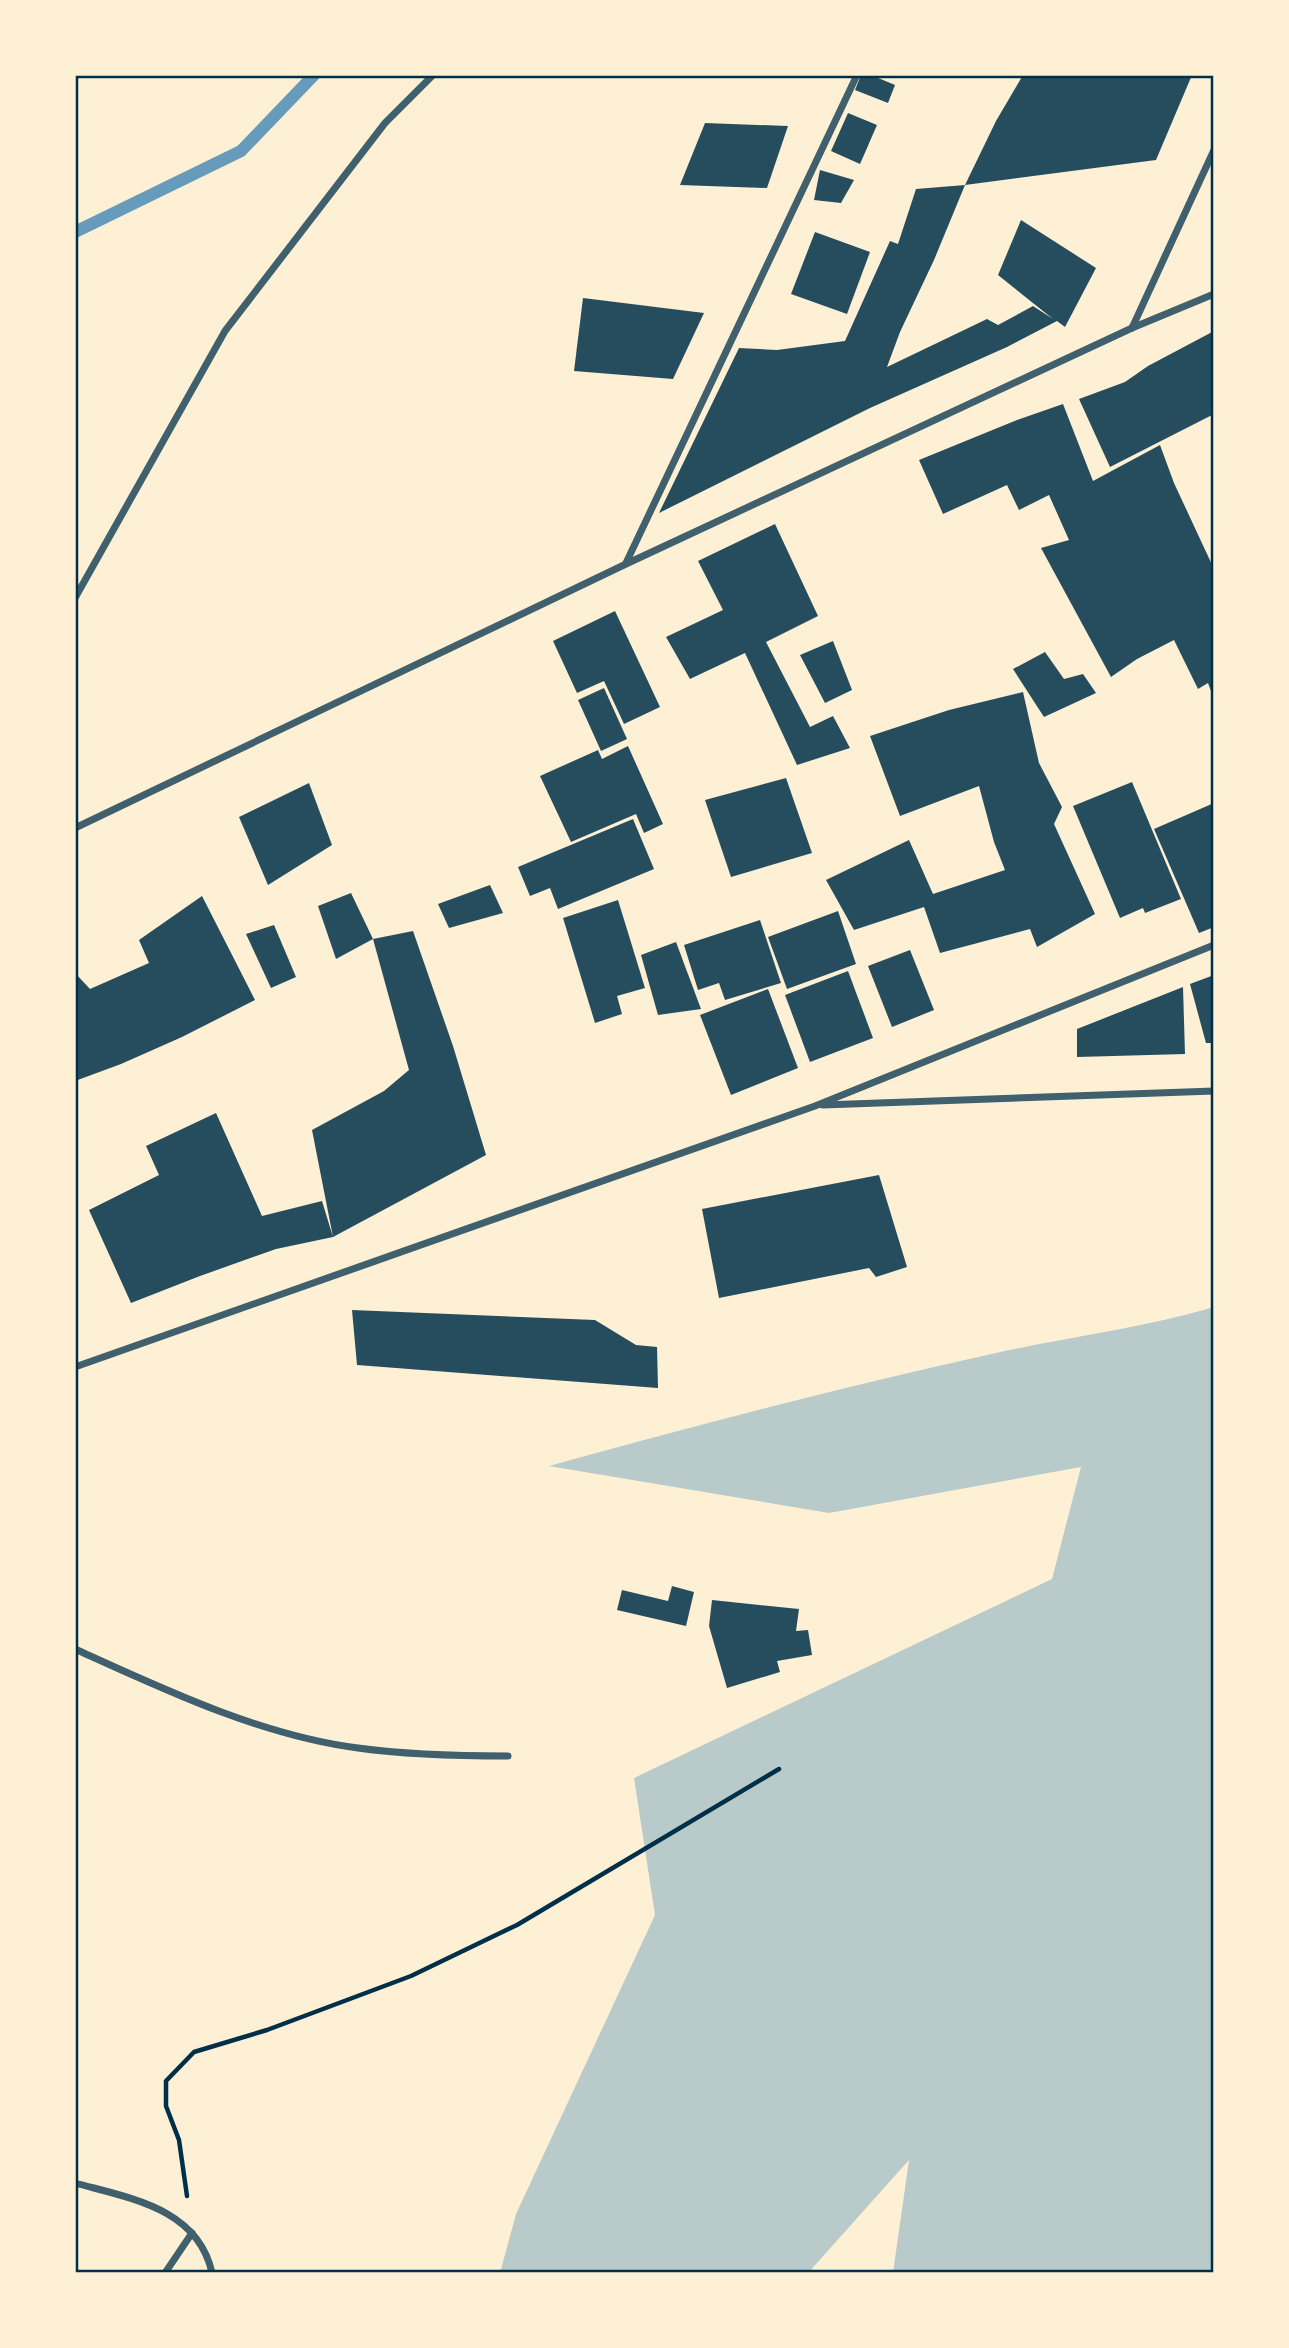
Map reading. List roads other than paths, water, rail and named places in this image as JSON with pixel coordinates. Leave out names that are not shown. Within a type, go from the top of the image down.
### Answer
[{"type":"street","points":[[75,598],[225,331],[386,123],[433,75]]},
{"type":"street","points":[[626,564],[857,75]]},
{"type":"street","points":[[1132,328],[1214,150]]},
{"type":"street","points":[[75,828],[626,564],[1132,328],[1214,294]]},
{"type":"street","points":[[75,1367],[815,1106],[1214,945]]},
{"type":"street","points":[[815,1106],[1214,1091]]},
{"type":"street","points":[[75,1649],[172,1693],[284,1732],[357,1748],[446,1756],[508,1756]]},
{"type":"street","points":[[75,2183],[152,2205],[174,2216],[192,2233],[206,2252],[212,2273]]},
{"type":"street","points":[[165,2273],[192,2233]]},
{"type":"waterway","points":[[75,232],[241,151],[314,75]]}]
